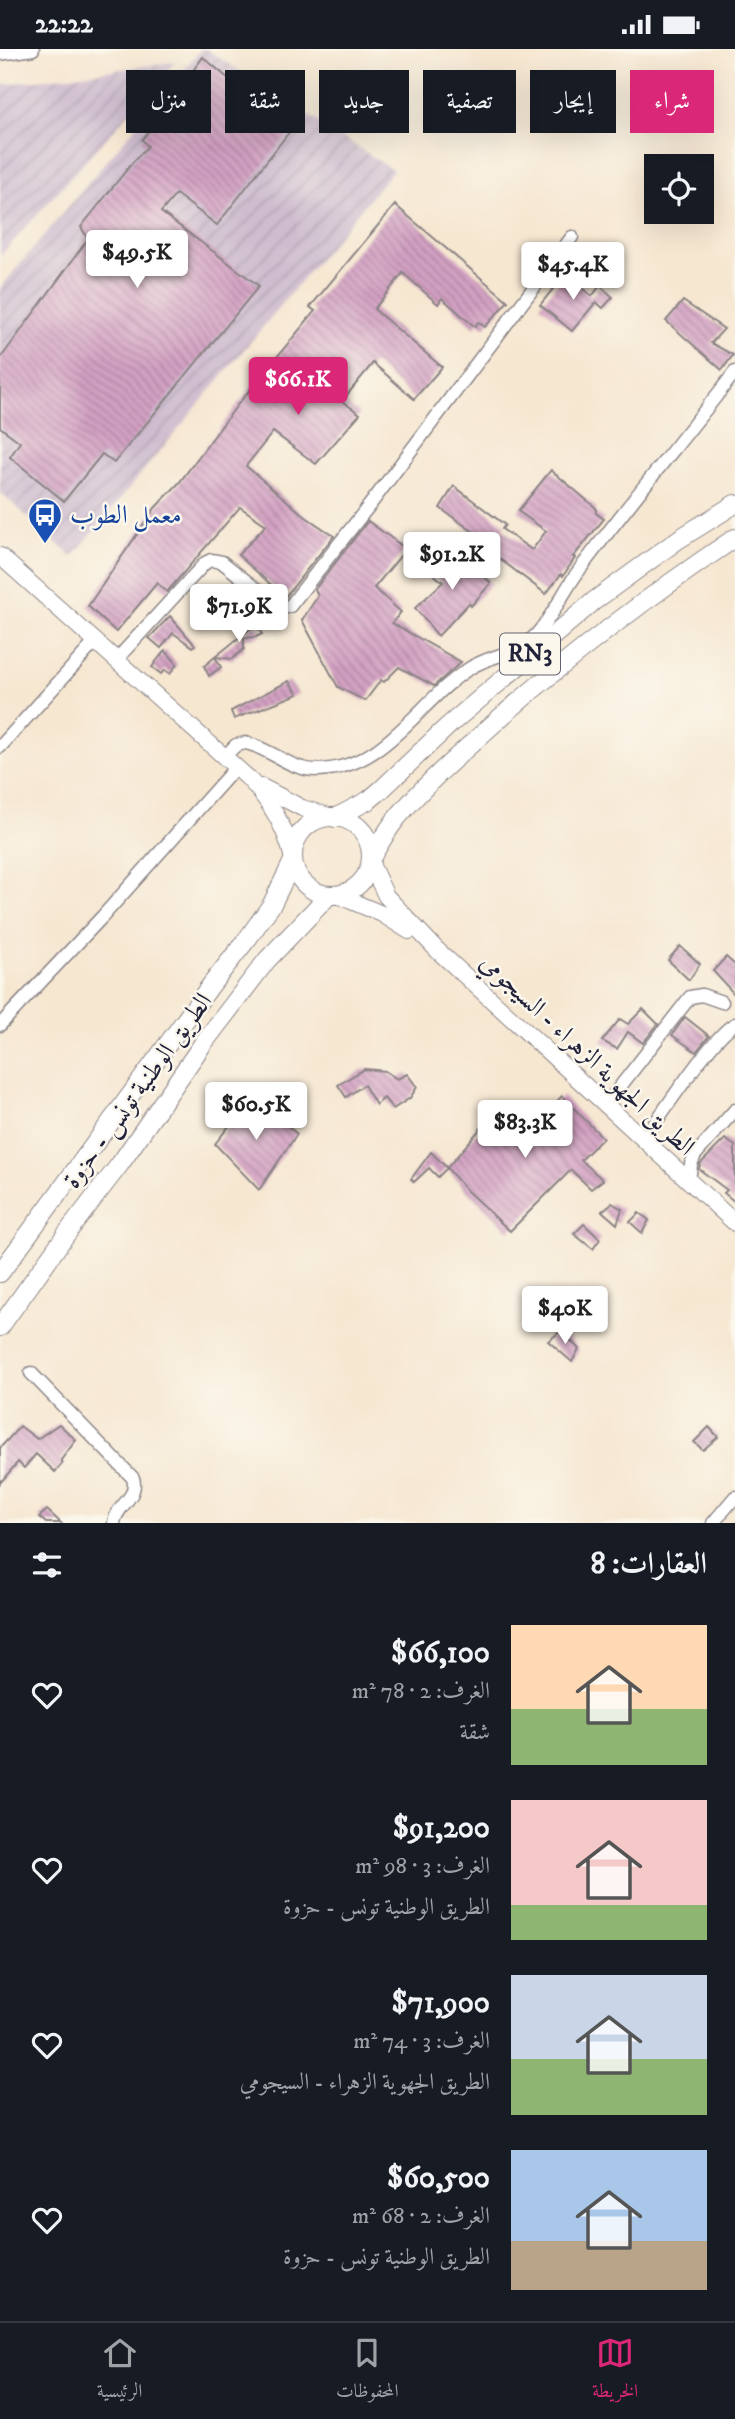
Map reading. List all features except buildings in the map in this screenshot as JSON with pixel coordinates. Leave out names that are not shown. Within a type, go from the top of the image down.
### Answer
[{"type":"highway","name":"RN3","points":[[293,858],[294,843],[309,825],[369,800],[482,695],[602,595],[679,539],[735,504]]},
{"type":"highway","name":"RN3","points":[[333,895],[349,891],[359,884],[394,820],[407,805],[541,682],[641,602],[735,538]]},
{"type":"highway","points":[[333,817],[346,820],[365,835],[370,860]]},
{"type":"highway","points":[[293,858],[297,874],[305,885],[316,892],[333,895]]},
{"type":"highway","name":"الطريق الوطنية تونس - حزوة","points":[[0,1273],[248,938],[272,904],[293,858]]},
{"type":"highway","name":"الطريق الوطنية تونس - حزوة","points":[[0,1327],[120,1164],[181,1074],[267,960],[333,895]]},
{"type":"main road","points":[[0,556],[264,795],[286,834],[293,858]]},
{"type":"main road","points":[[236,767],[274,795],[302,808],[333,817]]},
{"type":"main road","name":"الطريق الجهوية الزهراء - السيجومي","points":[[370,860],[386,897],[437,950],[735,1223]]},
{"type":"main road","name":"الطريق الجهوية الزهراء - السيجومي","points":[[333,895],[382,914],[437,950]]},
{"type":"street","points":[[0,54],[33,49]]},
{"type":"street","points":[[116,660],[205,563],[211,561],[222,562],[279,607],[290,605],[372,502],[572,237]]},
{"type":"street","points":[[0,1025],[103,916],[236,767],[236,745],[246,743],[279,760],[307,769],[321,770],[356,762],[386,744],[467,669],[524,646],[545,624],[579,570],[735,372]]},
{"type":"street","points":[[0,747],[96,642]]},
{"type":"street","points":[[605,1106],[690,997],[702,995],[722,1002]]},
{"type":"street","points":[[643,1140],[727,1028],[735,1024]]},
{"type":"street","points":[[689,1182],[695,1156],[735,1110]]},
{"type":"street","points":[[31,1373],[133,1478],[133,1492],[115,1514],[114,1523]]},
{"type":"street","points":[[713,1523],[735,1497]]},
{"type":"shaded area","points":[[201,49],[206,49],[238,70],[225,70],[225,133],[305,133],[305,113],[319,122],[319,133],[336,133],[393,170],[72,557],[0,492],[0,288],[130,133],[211,133],[211,70],[183,70]]},
{"type":"shaded area","points":[[175,62],[168,70],[126,70],[126,116],[0,256],[0,85]]},
{"type":"place","name":"معمل الطوب","points":[[45,545]]}]
